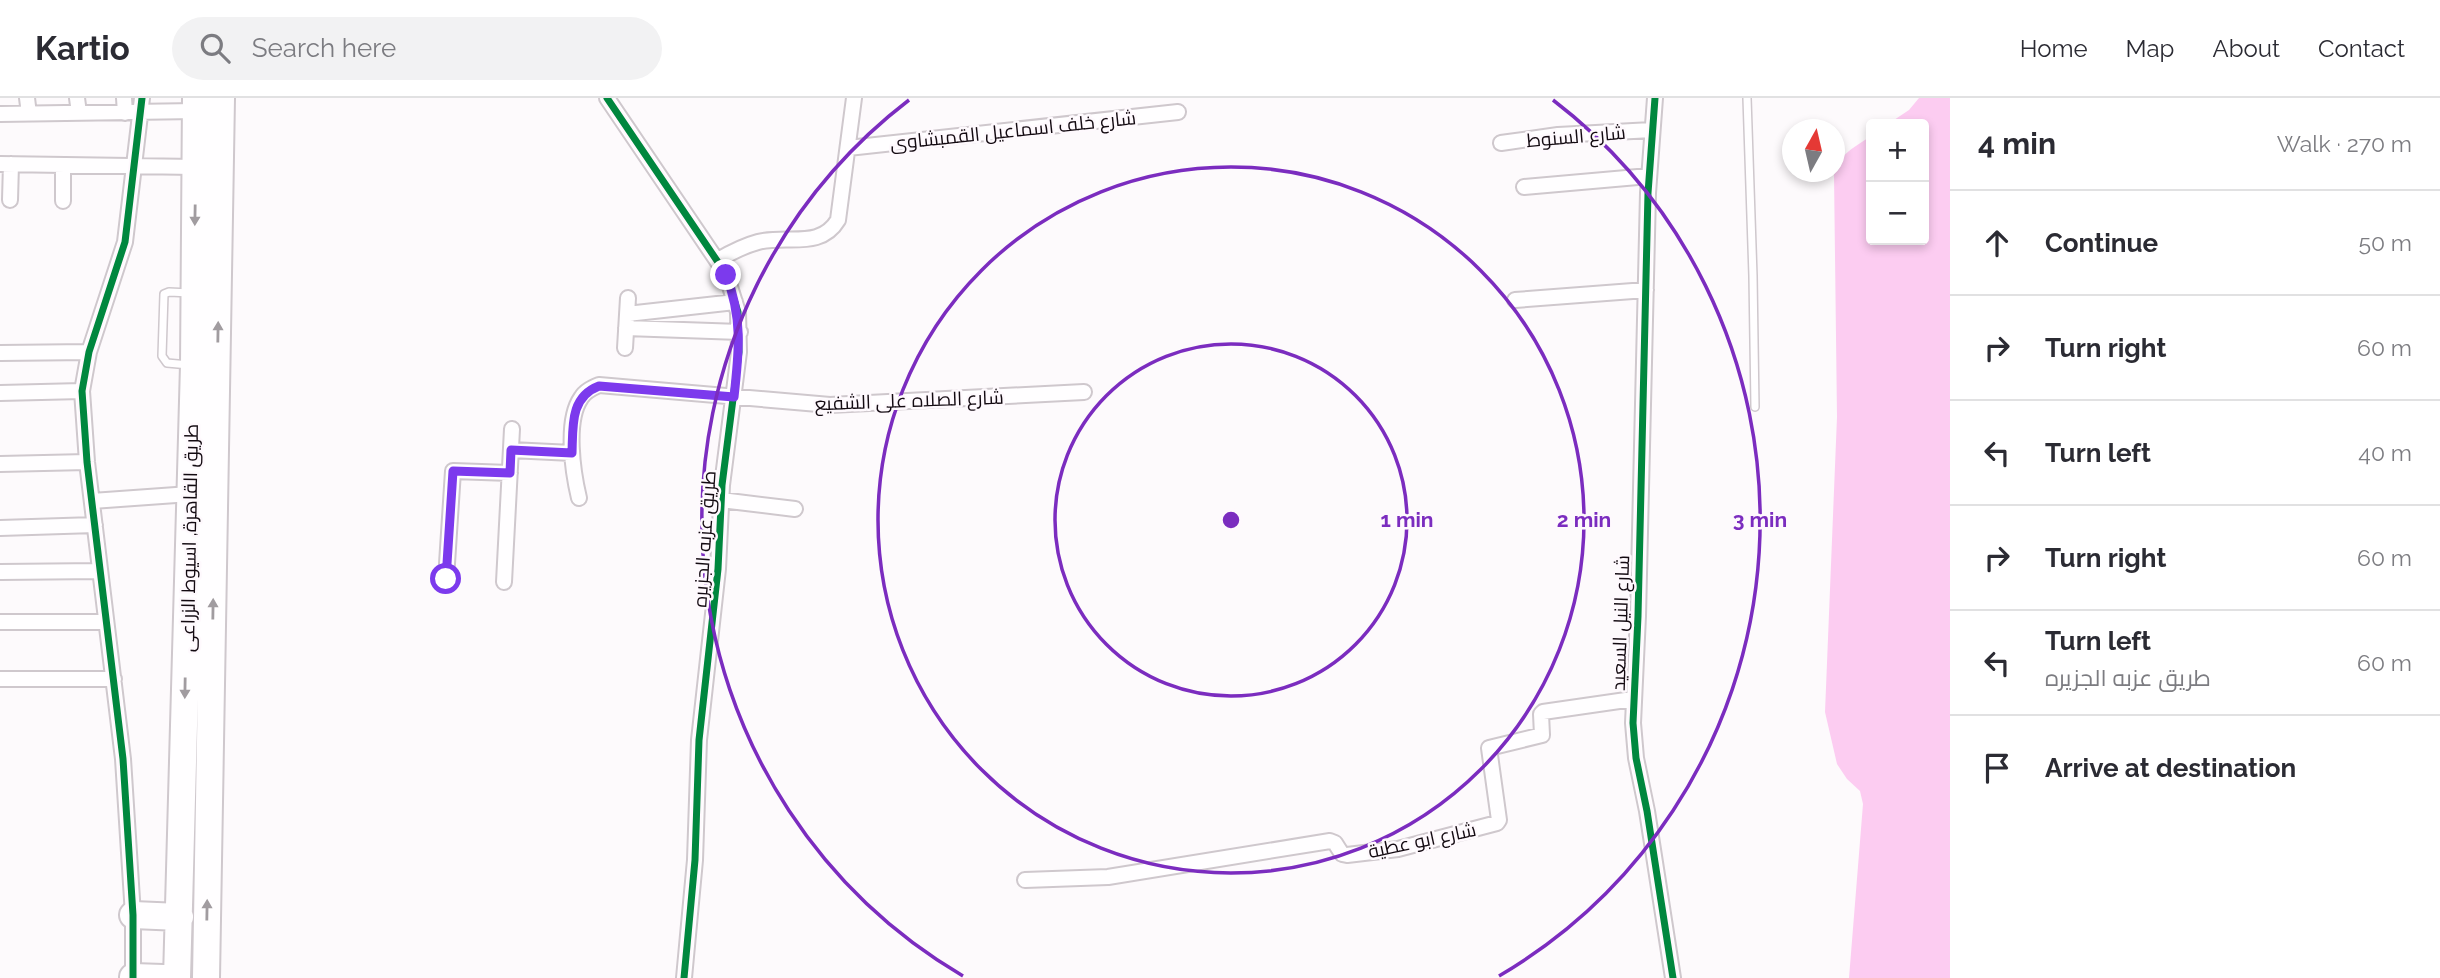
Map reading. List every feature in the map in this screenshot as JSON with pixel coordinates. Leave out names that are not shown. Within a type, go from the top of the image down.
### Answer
[{"type":"highway","name":"طريق القاهرة, اسيوط الزراعى","points":[[206,978],[207,294],[221,98]]},
{"type":"highway","name":"طريق القاهرة, اسيوط الزراعى","points":[[196,104],[195,167],[207,294]]},
{"type":"highway","name":"طريق القاهرة, اسيوط الزراعى","points":[[177,978],[190,494],[206,366]]},
{"type":"highway","points":[[133,915],[180,917]]},
{"type":"highway","points":[[133,978],[163,978]]},
{"type":"street","points":[[27,98],[29,114]]},
{"type":"street","points":[[77,98],[79,113]]},
{"type":"street","name":"طريق عزبه الجزيره","points":[[607,98],[629,134],[718,260],[735,302],[740,332],[721,500],[716,597],[699,740],[693,884],[684,978]]},
{"type":"street","points":[[718,260],[758,241],[781,237],[814,239],[824,236],[832,229],[838,220],[854,98]]},
{"type":"street","name":"شارع النيل السعيد","points":[[1655,98],[1649,176],[1638,616],[1633,699],[1636,758],[1673,978]]},
{"type":"street","points":[[0,114],[79,113],[125,105],[196,104]]},
{"type":"street","points":[[133,978],[133,915],[123,759],[95,525],[95,501],[87,462],[82,391],[89,352],[122,257],[128,227],[141,105]]},
{"type":"street","name":"شارع خلف اسماعيل القمبشاوى","points":[[848,148],[1178,112]]},
{"type":"street","name":"شارع السنوط","points":[[1501,143],[1558,135],[1652,130]]},
{"type":"street","points":[[10,200],[6,164],[195,167]]},
{"type":"street","points":[[63,165],[63,201]]},
{"type":"street","points":[[1524,187],[1649,176]]},
{"type":"street","points":[[1515,300],[1646,290]]},
{"type":"street","points":[[625,348],[628,298]]},
{"type":"street","points":[[626,321],[735,302]]},
{"type":"street","points":[[626,321],[740,332]]},
{"type":"street","points":[[0,354],[89,352]]},
{"type":"street","name":"شارع الصلاه على الشفيع","points":[[579,498],[573,476],[573,430],[581,397],[599,386],[850,405],[1084,392]]},
{"type":"street","points":[[0,393],[82,391]]},
{"type":"street","points":[[504,582],[512,429]]},
{"type":"street","points":[[511,450],[572,453]]},
{"type":"street","points":[[0,464],[87,462]]},
{"type":"street","points":[[446,579],[453,471],[510,473]]},
{"type":"street","points":[[95,501],[190,494]]},
{"type":"street","points":[[721,500],[795,509]]},
{"type":"street","points":[[0,528],[95,525]]},
{"type":"street","points":[[0,572],[100,571]]},
{"type":"street","points":[[0,622],[106,622]]},
{"type":"street","points":[[0,678],[114,680]]},
{"type":"street","name":"شارع ابو عطية","points":[[1025,880],[1108,877],[1330,841],[1335,843],[1342,854],[1347,855],[1398,849],[1497,823],[1499,820],[1489,748],[1542,735],[1543,712],[1633,699]]},
{"type":"lane","points":[[1747,98],[1755,407]]},
{"type":"shaded area","points":[[1919,98],[1950,98],[1950,978],[1849,978],[1863,804],[1860,791],[1847,779],[1837,764],[1825,712],[1837,417],[1834,182],[1845,182],[1845,155],[1866,139],[1866,245],[1929,245],[1929,119],[1896,119],[1909,110]]},
{"type":"cycle path","points":[[133,978],[133,915],[123,759],[87,462],[82,391],[89,352],[125,242],[142,98]]},
{"type":"cycle path","points":[[607,98],[726,274],[738,312],[739,352],[722,485],[718,569],[699,740],[695,860],[684,978]]},
{"type":"cycle path","points":[[1655,98],[1648,193],[1633,723],[1636,758],[1673,978]]},
{"type":"route","points":[[446,579],[453,471],[510,473],[511,450],[572,453],[573,430],[581,397],[599,386],[734,397],[740,332],[738,312],[726,275]]}]
